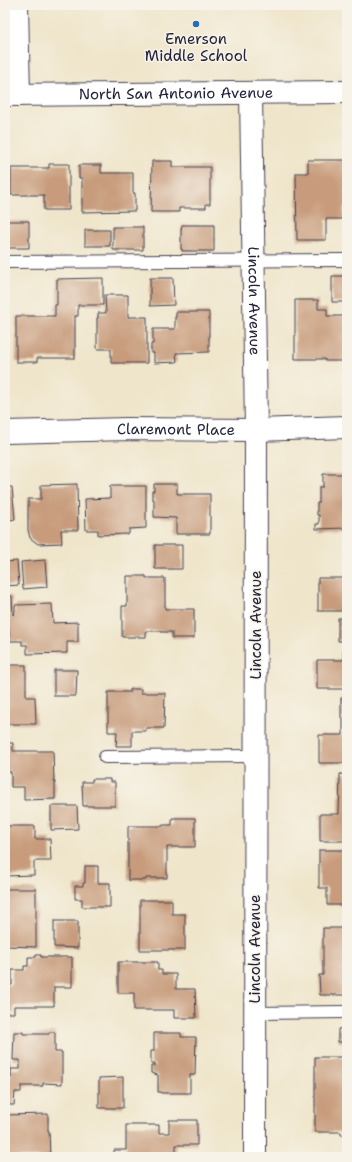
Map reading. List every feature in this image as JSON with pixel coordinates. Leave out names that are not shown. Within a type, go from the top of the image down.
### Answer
[{"type":"street","points":[[12,95],[18,5]]},
{"type":"street","name":"North San Antonio Avenue","points":[[12,95],[347,92]]},
{"type":"street","name":"Lincoln Avenue","points":[[251,93],[256,430],[255,1157]]},
{"type":"street","name":"Claremont Place","points":[[5,432],[128,429],[256,430],[347,427]]},
{"type":"lane","points":[[5,262],[347,260]]},
{"type":"lane","points":[[105,757],[256,756]]},
{"type":"lane","points":[[255,1013],[347,1012]]},
{"type":"building","points":[[308,160],[347,160],[347,206],[344,207],[344,219],[326,219],[326,240],[297,240],[296,173],[308,173]]},
{"type":"building","points":[[152,161],[172,161],[172,167],[210,167],[210,204],[206,204],[206,208],[179,208],[179,212],[151,212]]},
{"type":"building","points":[[49,164],[69,164],[69,210],[44,210],[44,195],[11,195],[11,168],[49,168]]},
{"type":"building","points":[[79,165],[101,165],[101,173],[133,173],[135,211],[82,212],[82,178],[79,178]]},
{"type":"building","points":[[6,221],[29,221],[29,248],[6,248]]},
{"type":"building","points":[[182,225],[214,225],[214,251],[182,251]]},
{"type":"building","points":[[113,227],[143,227],[143,250],[113,250]]},
{"type":"building","points":[[85,230],[110,230],[110,246],[85,246]]},
{"type":"building","points":[[332,276],[347,276],[347,302],[332,302]]},
{"type":"building","points":[[103,278],[103,305],[78,305],[78,316],[75,316],[75,358],[37,358],[37,362],[16,362],[16,316],[55,316],[55,305],[57,305],[57,279]]},
{"type":"building","points":[[150,278],[173,278],[174,305],[150,306]]},
{"type":"building","points":[[105,295],[128,295],[128,317],[147,317],[147,363],[111,363],[111,349],[97,349],[97,318],[98,313],[106,313]]},
{"type":"building","points":[[295,300],[318,300],[318,309],[327,309],[327,316],[345,316],[345,361],[295,359]]},
{"type":"building","points":[[176,312],[209,312],[209,352],[176,353],[177,362],[154,363],[154,353],[151,353],[151,344],[153,344],[153,329],[175,329]]},
{"type":"building","points":[[323,474],[347,474],[347,528],[316,529],[316,524],[319,524],[317,503],[319,503],[319,487],[323,487]]},
{"type":"building","points":[[77,484],[78,530],[61,530],[62,543],[38,544],[30,538],[28,530],[28,499],[41,499],[41,485]]},
{"type":"building","points":[[154,484],[177,484],[177,494],[210,494],[210,534],[176,534],[176,518],[154,517],[154,499],[152,499],[152,491],[154,491]]},
{"type":"building","points":[[110,486],[146,486],[146,528],[129,529],[129,534],[98,535],[98,530],[86,530],[85,499],[110,498]]},
{"type":"building","points":[[5,487],[12,487],[15,519],[5,521]]},
{"type":"building","points":[[155,545],[182,545],[182,569],[155,569]]},
{"type":"building","points":[[45,560],[47,587],[23,589],[21,562]]},
{"type":"building","points":[[17,561],[19,585],[5,586],[5,562]]},
{"type":"building","points":[[345,572],[347,572],[347,611],[318,611],[318,578],[345,578]]},
{"type":"building","points":[[127,576],[165,578],[165,609],[194,609],[194,638],[172,638],[172,632],[161,631],[146,631],[146,637],[122,637],[122,606],[127,606]]},
{"type":"building","points":[[5,596],[12,596],[13,615],[15,605],[52,604],[53,623],[78,622],[78,642],[67,642],[67,653],[27,654],[27,645],[22,645],[22,641],[10,641],[9,626],[5,626]]},
{"type":"building","points":[[338,618],[347,618],[347,689],[317,689],[317,660],[343,660],[343,641],[338,641]]},
{"type":"building","points":[[5,665],[26,665],[26,697],[35,697],[36,724],[5,724]]},
{"type":"building","points":[[54,670],[77,670],[76,696],[54,696]]},
{"type":"building","points":[[130,689],[141,689],[141,693],[165,693],[164,728],[146,728],[146,731],[132,731],[132,746],[116,746],[117,732],[108,732],[108,692],[130,692]]},
{"type":"building","points":[[341,698],[347,698],[347,763],[319,763],[319,735],[343,735]]},
{"type":"building","points":[[5,743],[13,743],[13,751],[53,751],[55,799],[24,800],[24,787],[11,787],[11,772],[5,772]]},
{"type":"building","points":[[340,774],[347,774],[347,841],[320,841],[320,814],[339,814]]},
{"type":"building","points":[[92,779],[110,779],[110,782],[115,782],[115,806],[83,806],[82,782],[92,782]]},
{"type":"building","points":[[51,806],[77,806],[78,829],[51,830]]},
{"type":"building","points":[[172,818],[195,818],[195,847],[167,847],[167,878],[128,880],[128,826],[172,825]]},
{"type":"building","points":[[5,826],[35,826],[35,839],[50,839],[51,861],[34,861],[34,875],[5,876]]},
{"type":"building","points":[[319,850],[347,850],[347,905],[327,905],[327,888],[319,888]]},
{"type":"building","points":[[85,866],[98,866],[98,883],[110,883],[110,907],[82,907],[82,899],[75,899],[75,886],[83,886],[83,883],[85,883]]},
{"type":"building","points":[[5,889],[36,889],[36,947],[5,946]]},
{"type":"building","points":[[140,900],[172,900],[172,914],[185,914],[185,950],[140,950]]},
{"type":"building","points":[[54,921],[78,921],[78,948],[54,947]]},
{"type":"building","points":[[323,928],[347,928],[347,999],[346,995],[320,995],[319,975],[323,975]]},
{"type":"building","points":[[36,955],[41,955],[41,957],[72,957],[72,987],[54,987],[54,1006],[14,1006],[14,1013],[5,1013],[5,985],[12,985],[12,970],[24,970],[24,966],[28,966],[28,957],[36,957]]},
{"type":"building","points":[[118,962],[158,962],[158,970],[162,970],[162,974],[176,974],[176,989],[195,989],[196,1018],[174,1018],[174,1010],[134,1010],[134,993],[118,993]]},
{"type":"building","points":[[347,1028],[347,1042],[338,1042],[338,1029]]},
{"type":"building","points":[[14,1032],[23,1032],[23,1034],[49,1034],[49,1032],[55,1032],[55,1052],[62,1052],[62,1084],[43,1083],[43,1086],[21,1086],[21,1092],[15,1092],[14,1105],[5,1105],[5,1062],[10,1062],[10,1078],[11,1069],[20,1069],[20,1060],[13,1060]]},
{"type":"building","points":[[154,1033],[181,1033],[181,1037],[196,1037],[195,1075],[190,1075],[190,1093],[158,1092],[158,1075],[151,1073],[151,1066],[155,1066],[155,1064],[151,1064],[151,1051],[154,1051]]},
{"type":"building","points":[[315,1057],[347,1058],[347,1135],[341,1135],[341,1132],[315,1132]]},
{"type":"building","points":[[123,1077],[123,1108],[99,1108],[99,1078]]},
{"type":"building","points":[[48,1114],[50,1157],[5,1157],[5,1115]]},
{"type":"building","points":[[169,1120],[197,1120],[197,1145],[176,1145],[176,1157],[114,1157],[114,1150],[126,1150],[126,1125],[159,1125],[159,1133],[169,1133]]},
{"type":"place","name":"Emerson Middle School","points":[[196,24]]}]
